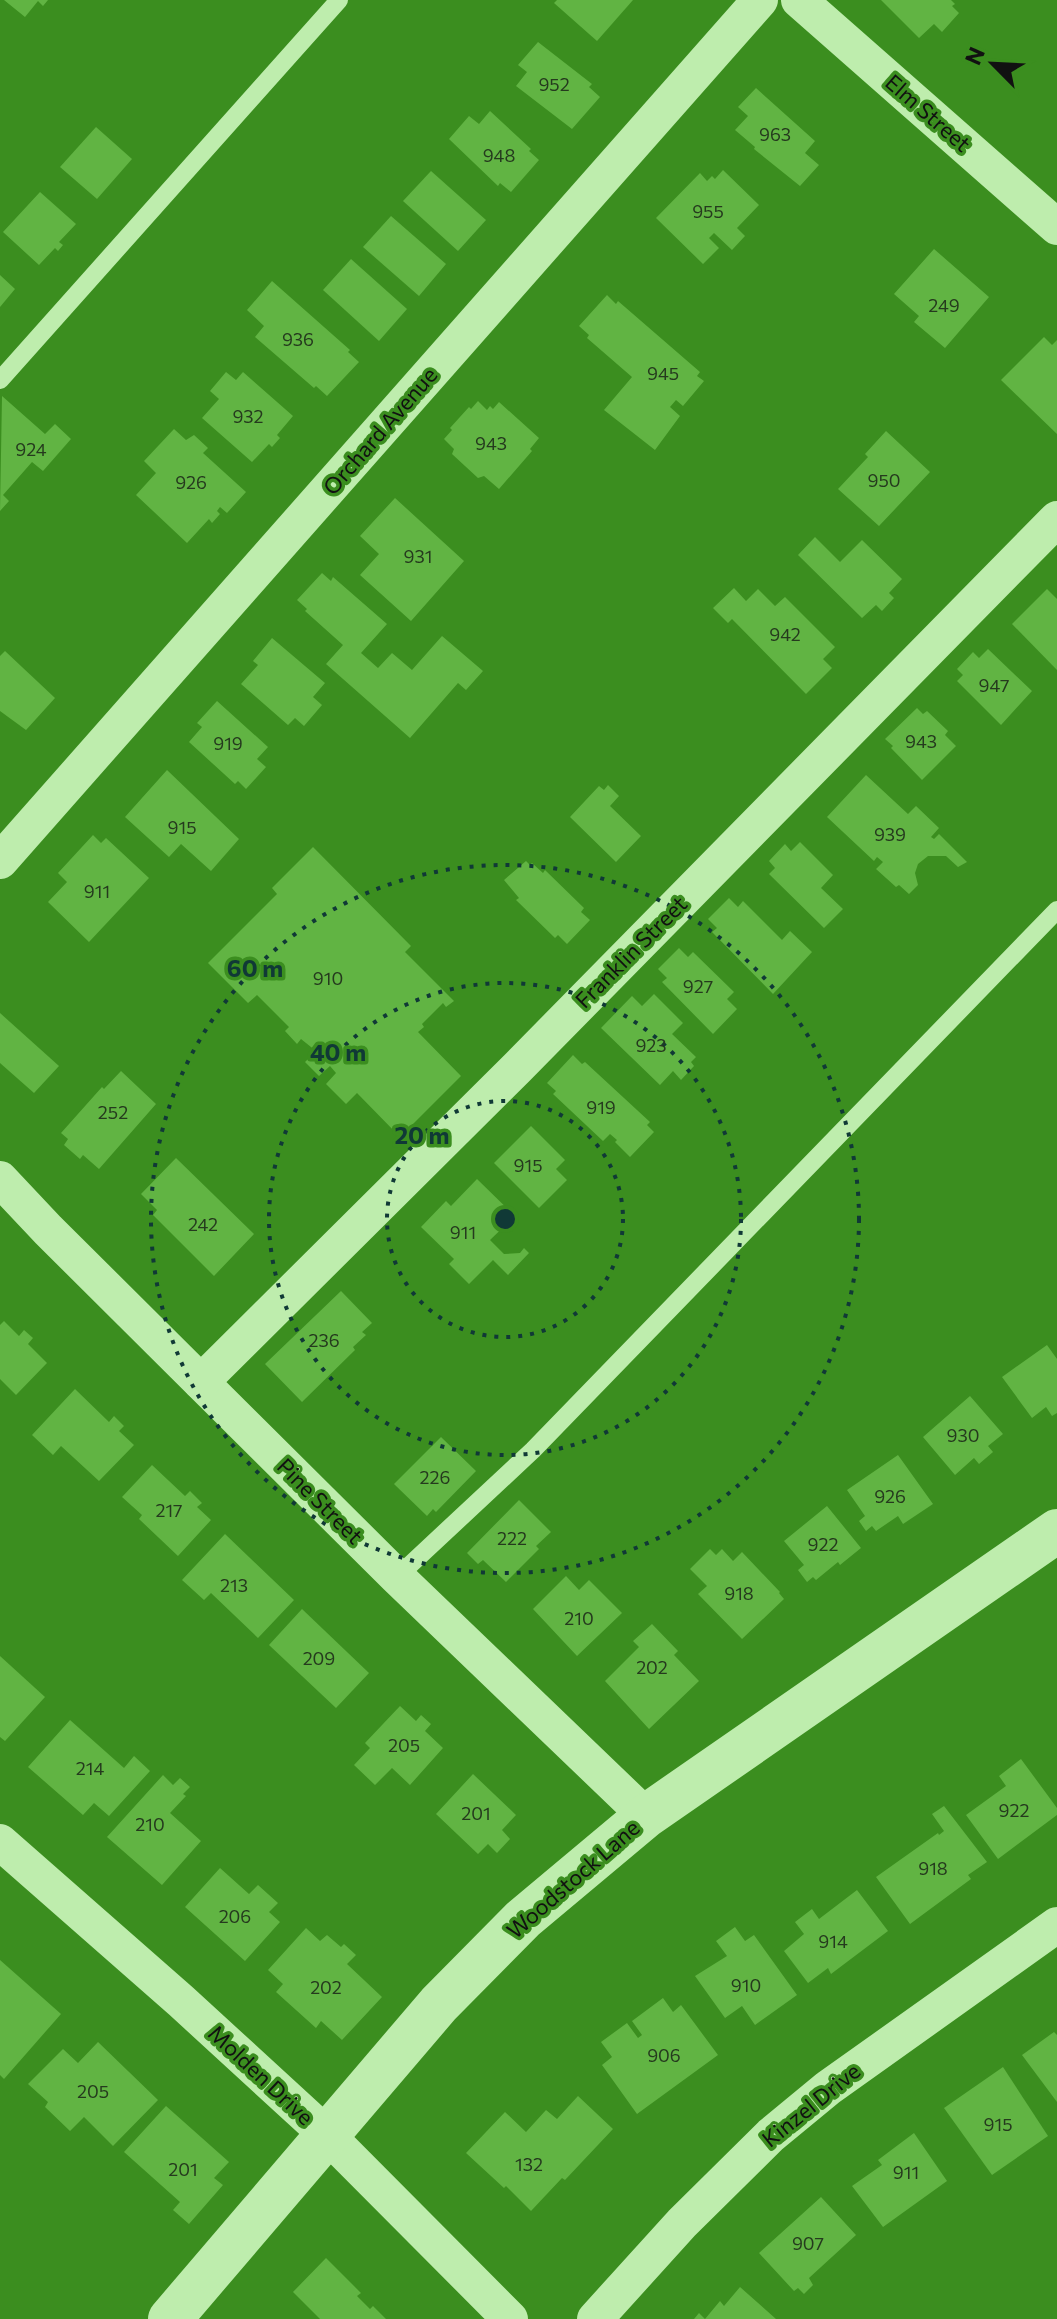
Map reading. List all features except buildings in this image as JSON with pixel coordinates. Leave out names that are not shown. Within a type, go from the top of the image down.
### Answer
[{"type":"street","name":"Orchard Avenue","points":[[0,861],[760,0]]},
{"type":"street","name":"Elm Street","points":[[799,0],[1057,227]]},
{"type":"street","name":"Franklin Street","points":[[201,1382],[517,1068],[1057,519]]},
{"type":"street","name":"Pine Street","points":[[0,1179],[397,1577],[646,1816]]},
{"type":"street","name":"Woodstock Lane","points":[[170,2319],[439,2004],[523,1919],[646,1816],[1057,1531]]},
{"type":"street","name":"Molden Drive","points":[[0,1842],[326,2134],[510,2319]]},
{"type":"street","name":"Kinzel Drive","points":[[595,2319],[682,2223],[771,2135],[828,2088],[1057,1925]]},
{"type":"lane","points":[[0,380],[339,0]]},
{"type":"lane","points":[[397,1577],[533,1450],[1057,910]]}]
